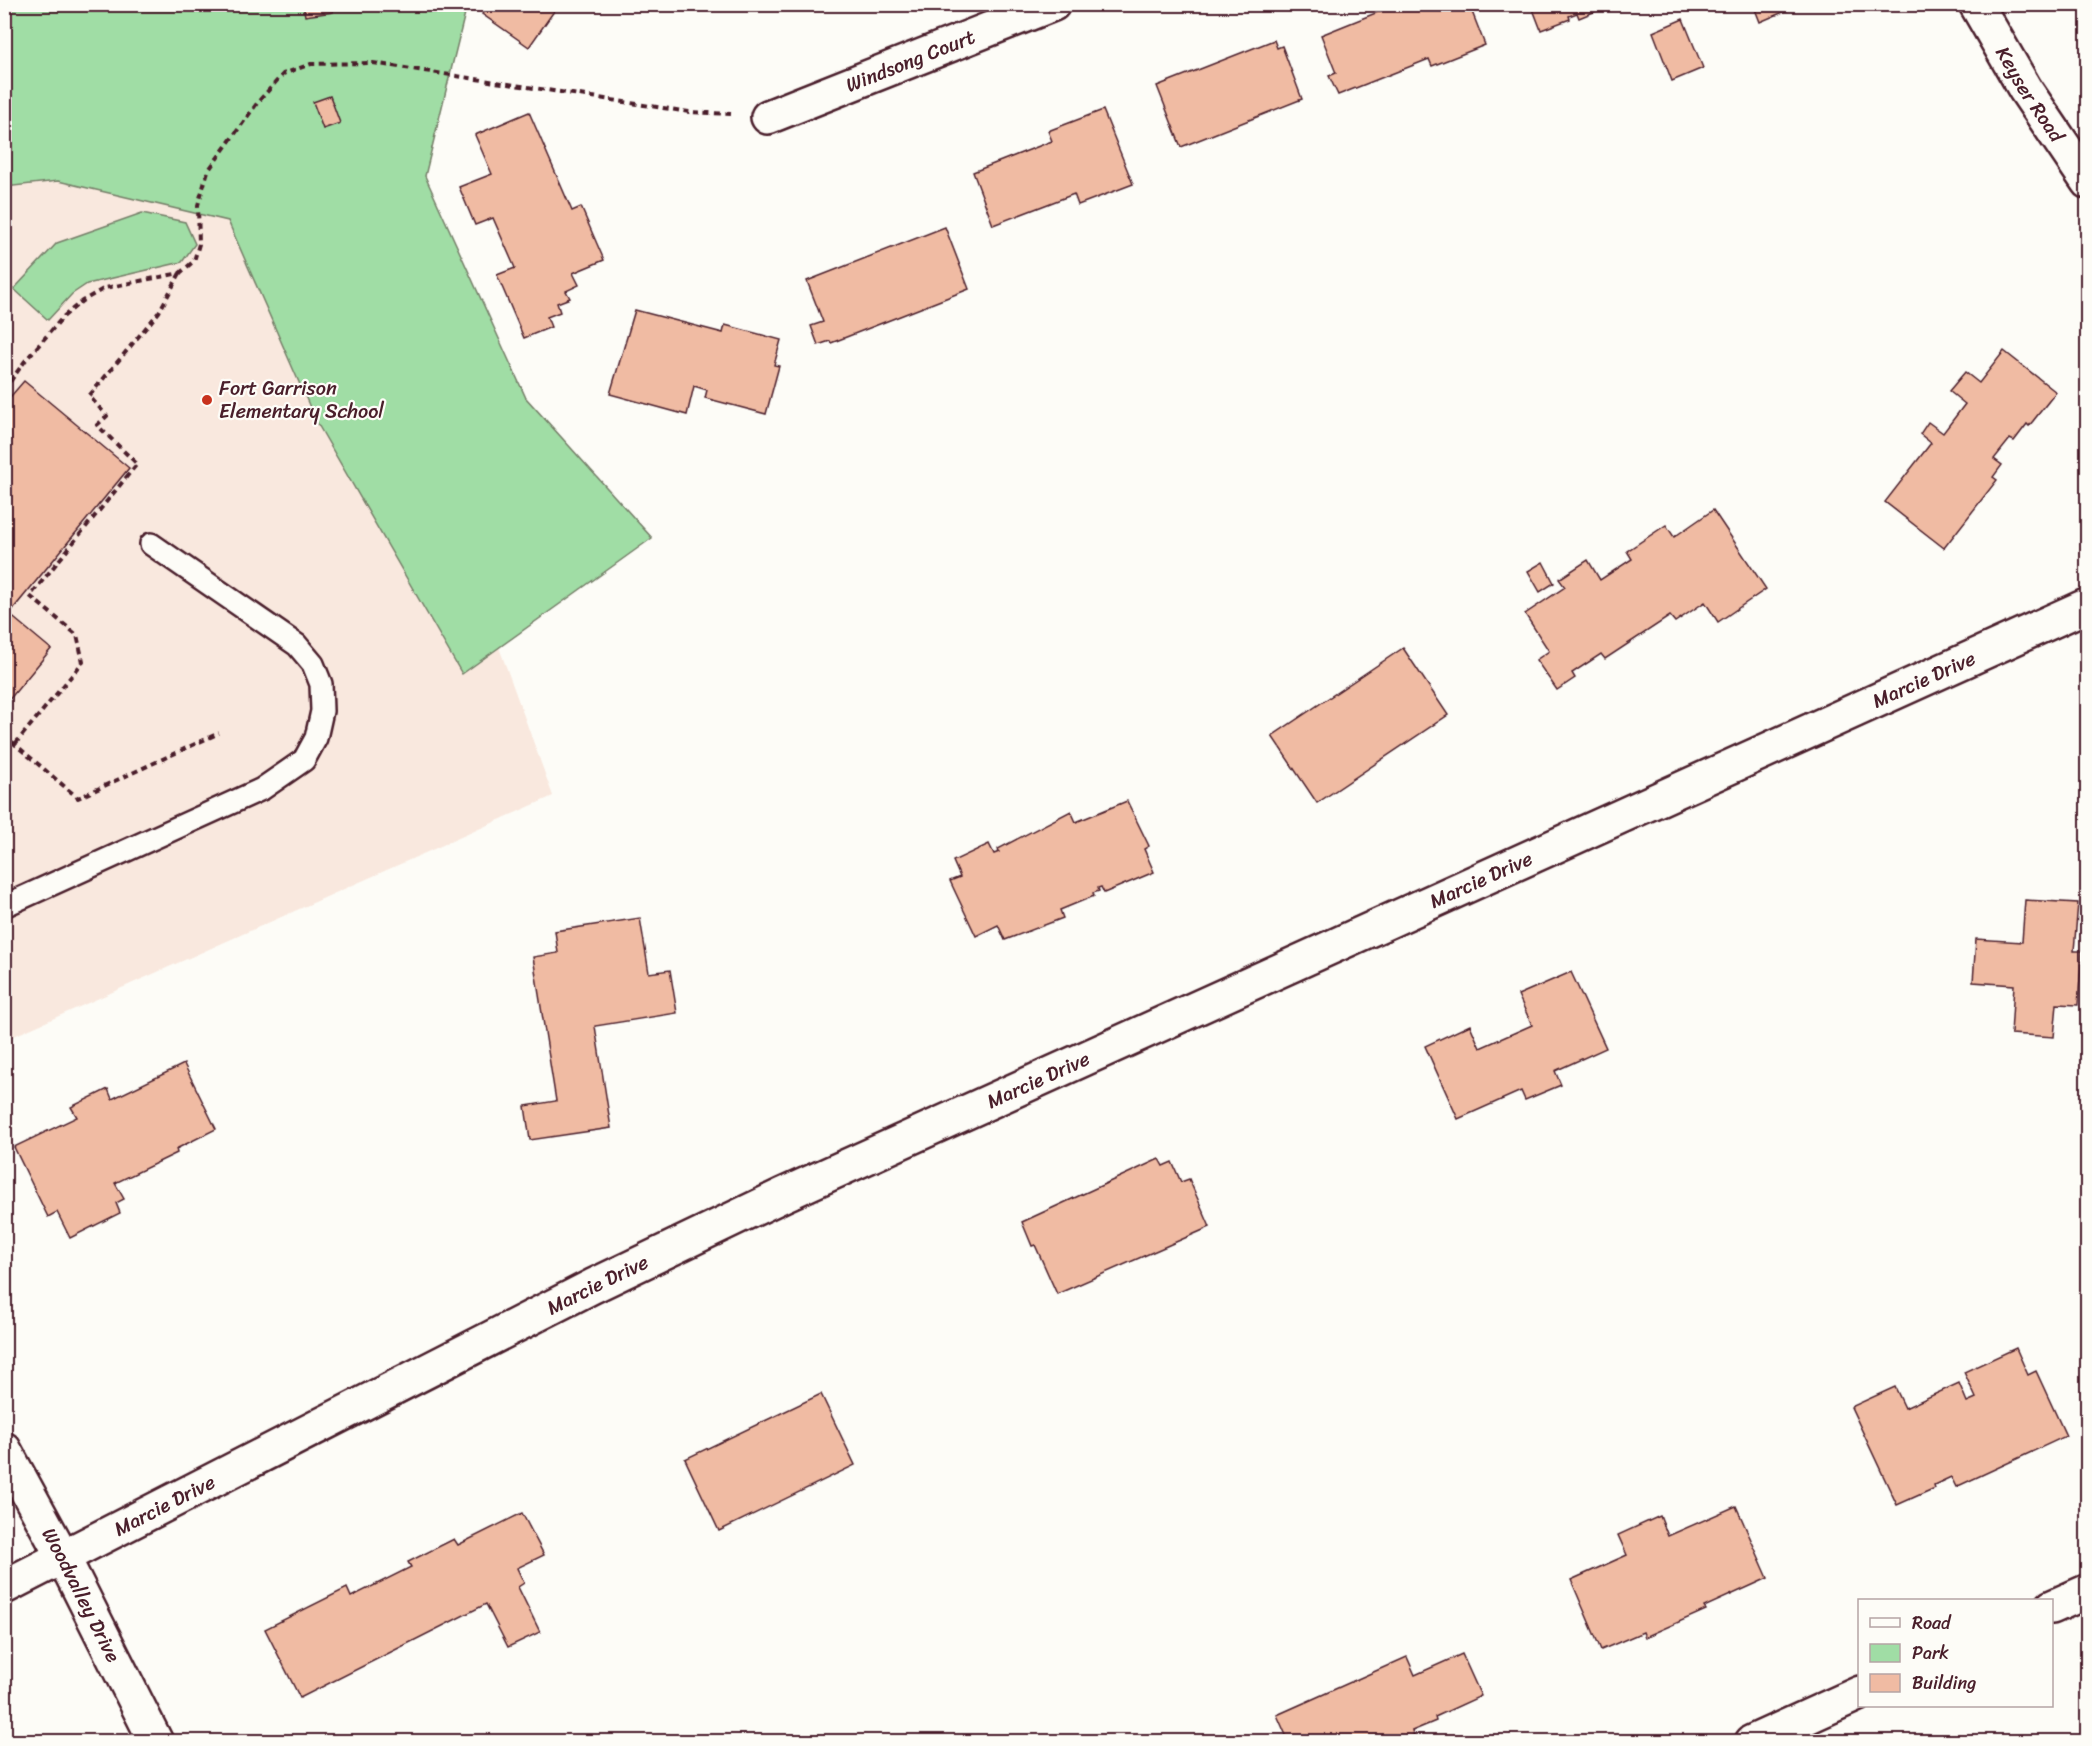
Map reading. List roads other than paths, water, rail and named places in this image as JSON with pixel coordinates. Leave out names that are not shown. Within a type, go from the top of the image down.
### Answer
[{"type":"street","name":"Windsong Court","points":[[768,117],[1053,4]]},
{"type":"street","name":"Keyser Road","points":[[1976,4],[2025,89],[2088,182]]},
{"type":"street","name":"Marcie Drive","points":[[4,1587],[593,1286],[783,1195],[2088,605]]},
{"type":"street","name":"Woodvalley Drive","points":[[4,1449],[63,1557],[156,1742]]},
{"type":"street","points":[[2053,1607],[2088,1591]]},
{"type":"street","points":[[1752,1742],[1858,1694]]},
{"type":"lane","points":[[4,906],[262,789],[304,760],[316,738],[322,711],[321,684],[313,664],[297,645],[151,544]]},
{"type":"place","name":"Fort Garrison Elementary School","points":[[207,400]]}]
